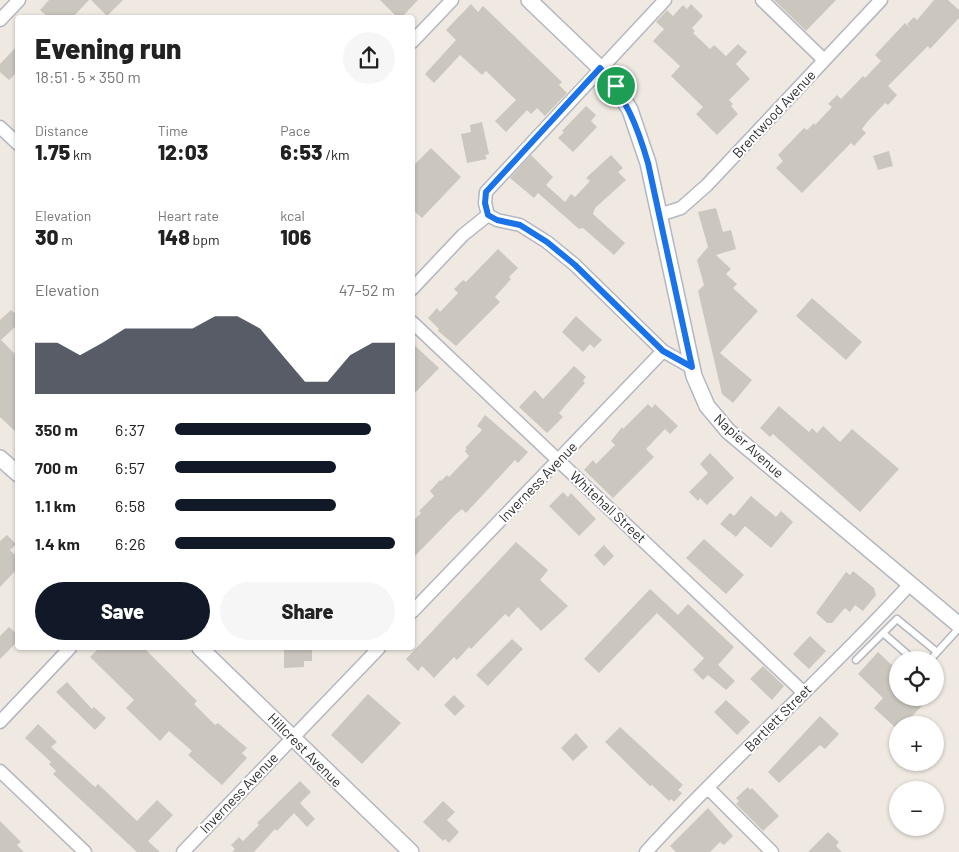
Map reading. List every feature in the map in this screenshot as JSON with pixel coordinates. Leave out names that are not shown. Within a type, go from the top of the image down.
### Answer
[{"type":"street","points":[[0,20],[19,0]]},
{"type":"street","points":[[415,39],[452,0]]},
{"type":"street","name":"Napier Avenue","points":[[529,0],[600,68],[616,86],[630,110],[640,134],[692,367],[701,395],[717,419],[728,431],[959,627]]},
{"type":"street","points":[[665,0],[486,192],[485,203],[488,215],[497,220],[520,225],[547,242],[575,265],[663,351],[692,367]]},
{"type":"street","points":[[762,0],[824,60]]},
{"type":"street","name":"Brentwood Avenue","points":[[659,215],[681,208],[688,203],[880,0]]},
{"type":"street","points":[[0,127],[15,141]]},
{"type":"street","points":[[415,286],[463,235],[488,215]]},
{"type":"street","name":"Whitehall Street","points":[[415,325],[803,692]]},
{"type":"street","name":"Inverness Avenue","points":[[415,609],[663,351]]},
{"type":"street","points":[[0,458],[15,471]]},
{"type":"street","name":"Bartlett Street","points":[[646,852],[803,692],[878,620],[910,584]]},
{"type":"street","points":[[0,722],[68,650]]},
{"type":"street","name":"Hillcrest Avenue","points":[[202,650],[294,736],[353,798],[411,852]]},
{"type":"street","name":"Inverness Avenue","points":[[183,852],[377,650]]},
{"type":"street","points":[[0,771],[84,852]]},
{"type":"street","points":[[708,788],[772,852]]},
{"type":"lane","points":[[856,660],[897,619],[936,651]]},
{"type":"lane","points":[[938,651],[959,627]]},
{"type":"lane","points":[[883,633],[904,651]]},
{"type":"building","points":[[49,0],[89,0],[75,15],[46,15],[40,10]]},
{"type":"building","points":[[91,0],[123,0],[108,15]]},
{"type":"building","points":[[380,0],[418,0],[404,15],[395,15]]},
{"type":"building","points":[[774,0],[836,0],[806,31]]},
{"type":"building","points":[[934,0],[948,0],[959,10],[959,18],[930,49],[928,46],[888,86],[897,95],[888,105],[885,103],[868,121],[862,129],[866,133],[854,146],[851,143],[802,193],[776,168],[783,161],[778,155],[804,128],[807,130],[814,123],[815,125],[832,107],[828,104],[837,95],[841,99],[863,76],[865,78],[881,61],[875,55],[905,23],[910,28],[907,24],[914,17],[917,20]]},
{"type":"building","points":[[471,4],[478,12],[483,6],[562,82],[559,85],[567,93],[545,116],[537,108],[531,114],[527,110],[506,132],[495,121],[516,100],[486,71],[482,75],[460,55],[434,83],[425,74],[456,40],[446,30]]},
{"type":"building","points":[[691,4],[703,16],[692,28],[695,31],[693,33],[710,49],[714,45],[726,56],[738,44],[747,52],[736,64],[750,79],[729,100],[733,104],[731,106],[738,114],[717,135],[696,114],[703,107],[671,76],[680,66],[653,41],[664,29],[656,22],[667,10],[673,16],[683,5],[687,9]]},
{"type":"building","points":[[15,48],[15,74],[9,80],[0,72],[0,64]]},
{"type":"building","points":[[586,106],[596,115],[591,121],[597,127],[573,152],[558,138],[564,132],[562,131]]},
{"type":"building","points":[[482,122],[489,154],[485,155],[487,159],[467,163],[461,134],[471,132],[470,125]]},
{"type":"building","points":[[431,148],[461,177],[422,218],[415,212],[415,164]]},
{"type":"building","points":[[889,151],[893,166],[878,170],[873,156]]},
{"type":"building","points":[[531,155],[553,177],[546,185],[565,202],[571,194],[575,197],[590,181],[586,178],[611,155],[623,168],[618,172],[626,180],[595,208],[593,214],[625,243],[614,255],[583,228],[579,229],[538,193],[534,198],[510,178]]},
{"type":"building","points":[[716,208],[723,232],[731,230],[736,249],[716,255],[731,269],[726,274],[737,284],[733,288],[758,311],[720,353],[752,380],[733,403],[722,394],[698,291],[704,285],[697,260],[708,247],[698,212]]},
{"type":"building","points":[[498,249],[518,268],[495,297],[500,302],[456,346],[438,331],[439,329],[428,318],[437,308],[440,312],[458,293],[454,289],[463,280],[466,282]]},
{"type":"building","points":[[812,298],[862,342],[846,360],[796,316]]},
{"type":"building","points":[[11,310],[15,313],[15,327],[1,340],[15,354],[15,431],[0,417],[0,320]]},
{"type":"building","points":[[576,316],[602,340],[594,348],[590,344],[583,352],[562,332]]},
{"type":"building","points":[[415,346],[439,368],[415,393]]},
{"type":"building","points":[[574,366],[586,377],[583,381],[585,383],[559,413],[563,417],[547,433],[519,407],[535,390],[543,399]]},
{"type":"building","points":[[648,404],[652,408],[655,404],[678,426],[670,434],[665,429],[646,449],[654,457],[613,498],[584,470],[593,460],[596,464],[615,445],[611,441],[622,427],[623,429]]},
{"type":"building","points":[[779,406],[809,432],[812,428],[817,433],[823,426],[840,442],[852,429],[899,469],[860,512],[773,434],[770,437],[760,428]]},
{"type":"building","points":[[485,415],[528,452],[518,463],[515,460],[466,513],[462,509],[455,515],[415,556],[415,519],[421,513],[419,511],[434,496],[430,491],[440,480],[447,475],[449,477],[469,456],[465,448],[482,430],[477,426]]},
{"type":"building","points":[[710,453],[734,478],[707,505],[700,498],[698,501],[689,492],[708,473],[700,464]]},
{"type":"building","points":[[563,492],[568,497],[571,493],[596,519],[579,536],[549,506]]},
{"type":"building","points":[[751,496],[776,517],[781,511],[793,522],[771,548],[745,526],[736,537],[720,524],[730,513],[734,516]]},
{"type":"building","points":[[7,535],[15,543],[10,550],[15,555],[15,571],[0,587],[0,541]]},
{"type":"building","points":[[704,539],[744,575],[726,594],[686,558]]},
{"type":"building","points":[[516,542],[548,570],[540,580],[568,606],[541,631],[518,607],[509,617],[505,614],[471,649],[469,647],[457,660],[454,657],[434,678],[422,666],[418,671],[406,659]]},
{"type":"building","points":[[604,545],[614,556],[604,566],[594,555]]},
{"type":"building","points":[[853,571],[874,588],[876,595],[863,611],[855,605],[850,612],[845,608],[832,623],[827,623],[816,613],[846,572],[850,575]]},
{"type":"building","points":[[650,589],[678,615],[688,604],[734,647],[718,665],[735,681],[726,690],[708,675],[703,680],[693,670],[704,658],[657,613],[599,673],[584,659]]},
{"type":"building","points":[[9,627],[15,632],[15,644],[0,659],[0,636]]},
{"type":"building","points":[[810,636],[826,651],[809,669],[793,654]]},
{"type":"building","points":[[512,639],[523,649],[488,686],[476,675]]},
{"type":"building","points":[[97,650],[146,650],[197,701],[194,704],[215,725],[218,723],[247,748],[242,753],[247,758],[222,785],[188,755],[192,751],[169,731],[160,741],[126,708],[134,700],[90,657]]},
{"type":"building","points":[[284,650],[312,650],[312,661],[304,661],[304,667],[284,668]]},
{"type":"building","points":[[878,652],[889,662],[889,706],[922,706],[912,716],[889,716],[889,722],[874,708],[883,698],[858,674]]},
{"type":"building","points":[[763,666],[784,686],[772,700],[750,679]]},
{"type":"building","points":[[67,682],[92,709],[94,707],[106,718],[95,730],[56,692]]},
{"type":"building","points":[[368,694],[401,723],[362,764],[331,735]]},
{"type":"building","points":[[454,695],[465,706],[455,716],[444,705]]},
{"type":"building","points":[[726,700],[750,722],[737,735],[714,712]]},
{"type":"building","points":[[820,716],[839,734],[825,749],[820,745],[779,783],[768,772]]},
{"type":"building","points":[[38,724],[57,742],[51,747],[95,787],[98,784],[137,821],[157,800],[173,815],[148,841],[160,852],[137,852],[53,774],[56,771],[49,764],[51,762],[25,738]]},
{"type":"building","points":[[620,727],[683,785],[678,790],[682,793],[674,802],[671,799],[669,801],[652,785],[650,786],[605,742]]},
{"type":"building","points":[[576,733],[588,747],[573,761],[561,748]]},
{"type":"building","points":[[300,781],[311,792],[300,803],[315,819],[307,827],[294,813],[277,831],[275,829],[254,852],[232,852],[235,849],[231,845],[239,837],[243,841],[259,825],[257,823]]},
{"type":"building","points":[[748,787],[750,790],[752,788],[779,816],[763,831],[736,804],[739,801],[736,798]]},
{"type":"building","points":[[443,801],[455,812],[447,820],[459,832],[449,843],[445,839],[443,841],[423,822]]},
{"type":"building","points":[[708,808],[733,836],[724,845],[720,842],[710,852],[676,852],[670,846]]},
{"type":"building","points":[[0,821],[21,842],[17,845],[24,852],[0,852]]},
{"type":"building","points":[[828,832],[839,842],[836,846],[842,852],[808,852]]},
{"type":"route","points":[[600,68],[616,86],[630,110],[640,134],[648,163],[692,367],[663,351],[575,265],[547,242],[520,225],[497,220],[488,215],[485,203],[486,192],[600,68]]}]
